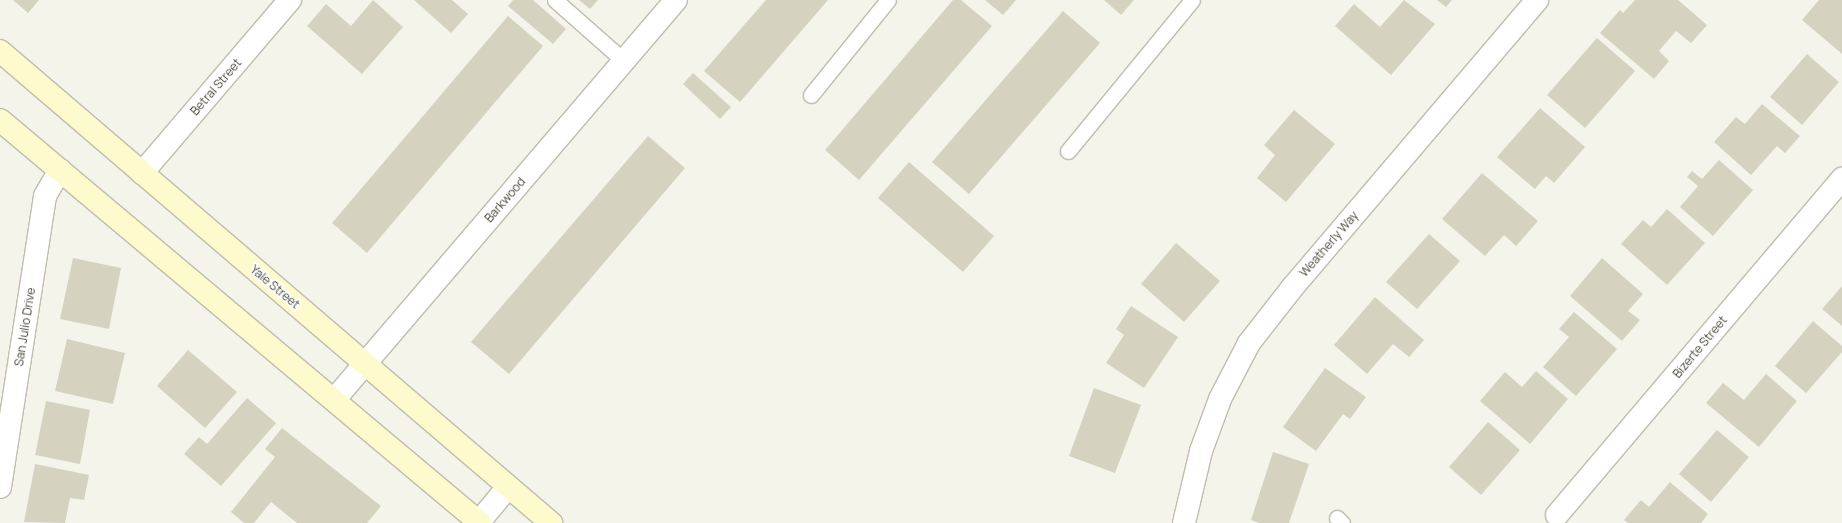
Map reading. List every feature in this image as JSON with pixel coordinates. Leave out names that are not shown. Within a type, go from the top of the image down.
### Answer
[{"type":"main road","name":"Yale Street","points":[[0,51],[551,523]]},
{"type":"main road","points":[[0,120],[479,523]]},
{"type":"street","name":"Betral Street","points":[[142,173],[290,0]]},
{"type":"street","name":"Barkwood","points":[[334,400],[676,0]]},
{"type":"street","name":"Weatherly Way","points":[[1184,523],[1202,451],[1217,407],[1249,343],[1292,288],[1537,0]]},
{"type":"street","name":"San Julio Drive","points":[[0,487],[45,196],[60,170]]},
{"type":"street","name":"Bizerte Street","points":[[1557,515],[1842,179]]},
{"type":"street","points":[[479,523],[508,487]]},
{"type":"lane","points":[[555,0],[624,61]]},
{"type":"lane","points":[[811,95],[888,0]]},
{"type":"lane","points":[[1068,151],[1192,0]]},
{"type":"building","points":[[13,0],[39,0],[28,13]]},
{"type":"building","points":[[373,0],[403,27],[362,74],[307,26],[326,4],[351,26]]},
{"type":"building","points":[[414,0],[452,0],[468,14],[451,33]]},
{"type":"building","points":[[513,0],[533,0],[566,29],[553,44],[508,6]]},
{"type":"building","points":[[579,0],[598,0],[590,9]]},
{"type":"building","points":[[766,0],[828,0],[740,102],[704,71]]},
{"type":"building","points":[[953,0],[961,0],[992,26],[859,180],[825,150]]},
{"type":"building","points":[[985,0],[1016,0],[1003,15]]},
{"type":"building","points":[[1104,0],[1134,0],[1121,15]]},
{"type":"building","points":[[1404,0],[1435,24],[1391,75],[1335,26],[1354,4],[1380,27]]},
{"type":"building","points":[[1437,0],[1452,0],[1446,7]]},
{"type":"building","points":[[1635,0],[1678,0],[1707,25],[1691,43],[1676,31],[1659,51],[1669,61],[1654,79],[1600,33],[1620,10],[1623,13]]},
{"type":"building","points":[[1819,0],[1842,0],[1842,54],[1802,20]]},
{"type":"building","points":[[1063,11],[1100,43],[969,194],[932,162]]},
{"type":"building","points":[[508,16],[543,46],[367,253],[332,223]]},
{"type":"building","points":[[1597,38],[1635,71],[1585,128],[1547,95]]},
{"type":"building","points":[[1807,54],[1839,82],[1802,125],[1770,97]]},
{"type":"building","points":[[693,73],[731,107],[720,119],[683,84]]},
{"type":"building","points":[[1762,104],[1800,136],[1785,153],[1777,146],[1751,175],[1714,142],[1736,117],[1745,124]]},
{"type":"building","points":[[1540,108],[1585,147],[1554,183],[1546,176],[1535,189],[1497,157]]},
{"type":"building","points":[[1294,110],[1335,144],[1286,202],[1257,178],[1275,155],[1264,145]]},
{"type":"building","points":[[648,136],[685,168],[509,374],[471,342]]},
{"type":"building","points":[[1719,160],[1753,190],[1713,236],[1680,207],[1698,186],[1687,177],[1692,171],[1702,179]]},
{"type":"building","points":[[909,162],[994,236],[963,272],[878,198]]},
{"type":"building","points":[[1482,173],[1538,221],[1516,246],[1504,235],[1485,256],[1442,219]]},
{"type":"building","points":[[1667,209],[1705,243],[1667,285],[1621,244],[1643,220],[1651,227]]},
{"type":"building","points":[[1429,234],[1460,261],[1417,309],[1386,282]]},
{"type":"building","points":[[1176,243],[1220,281],[1184,322],[1141,284]]},
{"type":"building","points":[[73,258],[121,268],[109,329],[60,319]]},
{"type":"building","points":[[1602,258],[1643,294],[1628,311],[1640,320],[1622,341],[1570,296]]},
{"type":"building","points":[[1842,286],[1842,326],[1822,309]]},
{"type":"building","points":[[1375,297],[1424,340],[1409,357],[1393,344],[1367,374],[1334,345]]},
{"type":"building","points":[[1131,306],[1178,337],[1144,388],[1106,363],[1124,335],[1116,329]]},
{"type":"building","points":[[1574,312],[1617,349],[1576,396],[1543,367],[1569,337],[1559,329]]},
{"type":"building","points":[[1813,321],[1842,346],[1842,352],[1806,393],[1775,366]]},
{"type":"building","points":[[67,339],[125,353],[113,404],[55,391]]},
{"type":"building","points":[[188,350],[237,392],[205,428],[157,386]]},
{"type":"building","points":[[1325,368],[1366,397],[1350,419],[1343,414],[1316,451],[1283,427]]},
{"type":"building","points":[[1536,371],[1568,399],[1530,444],[1480,401],[1505,372],[1522,387]]},
{"type":"building","points":[[1766,374],[1797,401],[1759,447],[1706,403],[1723,383],[1744,400]]},
{"type":"building","points":[[1094,388],[1141,405],[1115,473],[1069,456]]},
{"type":"building","points":[[247,398],[276,423],[221,486],[184,454],[199,437],[207,444]]},
{"type":"building","points":[[46,401],[90,410],[80,464],[35,455]]},
{"type":"building","points":[[1488,422],[1520,450],[1481,495],[1449,467]]},
{"type":"building","points":[[282,428],[381,506],[367,523],[297,523],[271,502],[254,523],[244,523],[231,512],[275,457],[265,449]]},
{"type":"building","points":[[1717,430],[1749,457],[1711,502],[1679,474]]},
{"type":"building","points":[[1273,452],[1309,464],[1289,523],[1259,523],[1251,520]]},
{"type":"building","points":[[35,464],[89,475],[84,500],[70,498],[65,523],[24,522]]},
{"type":"building","points":[[1670,482],[1708,514],[1701,523],[1628,523],[1624,520],[1641,500],[1649,507]]}]
